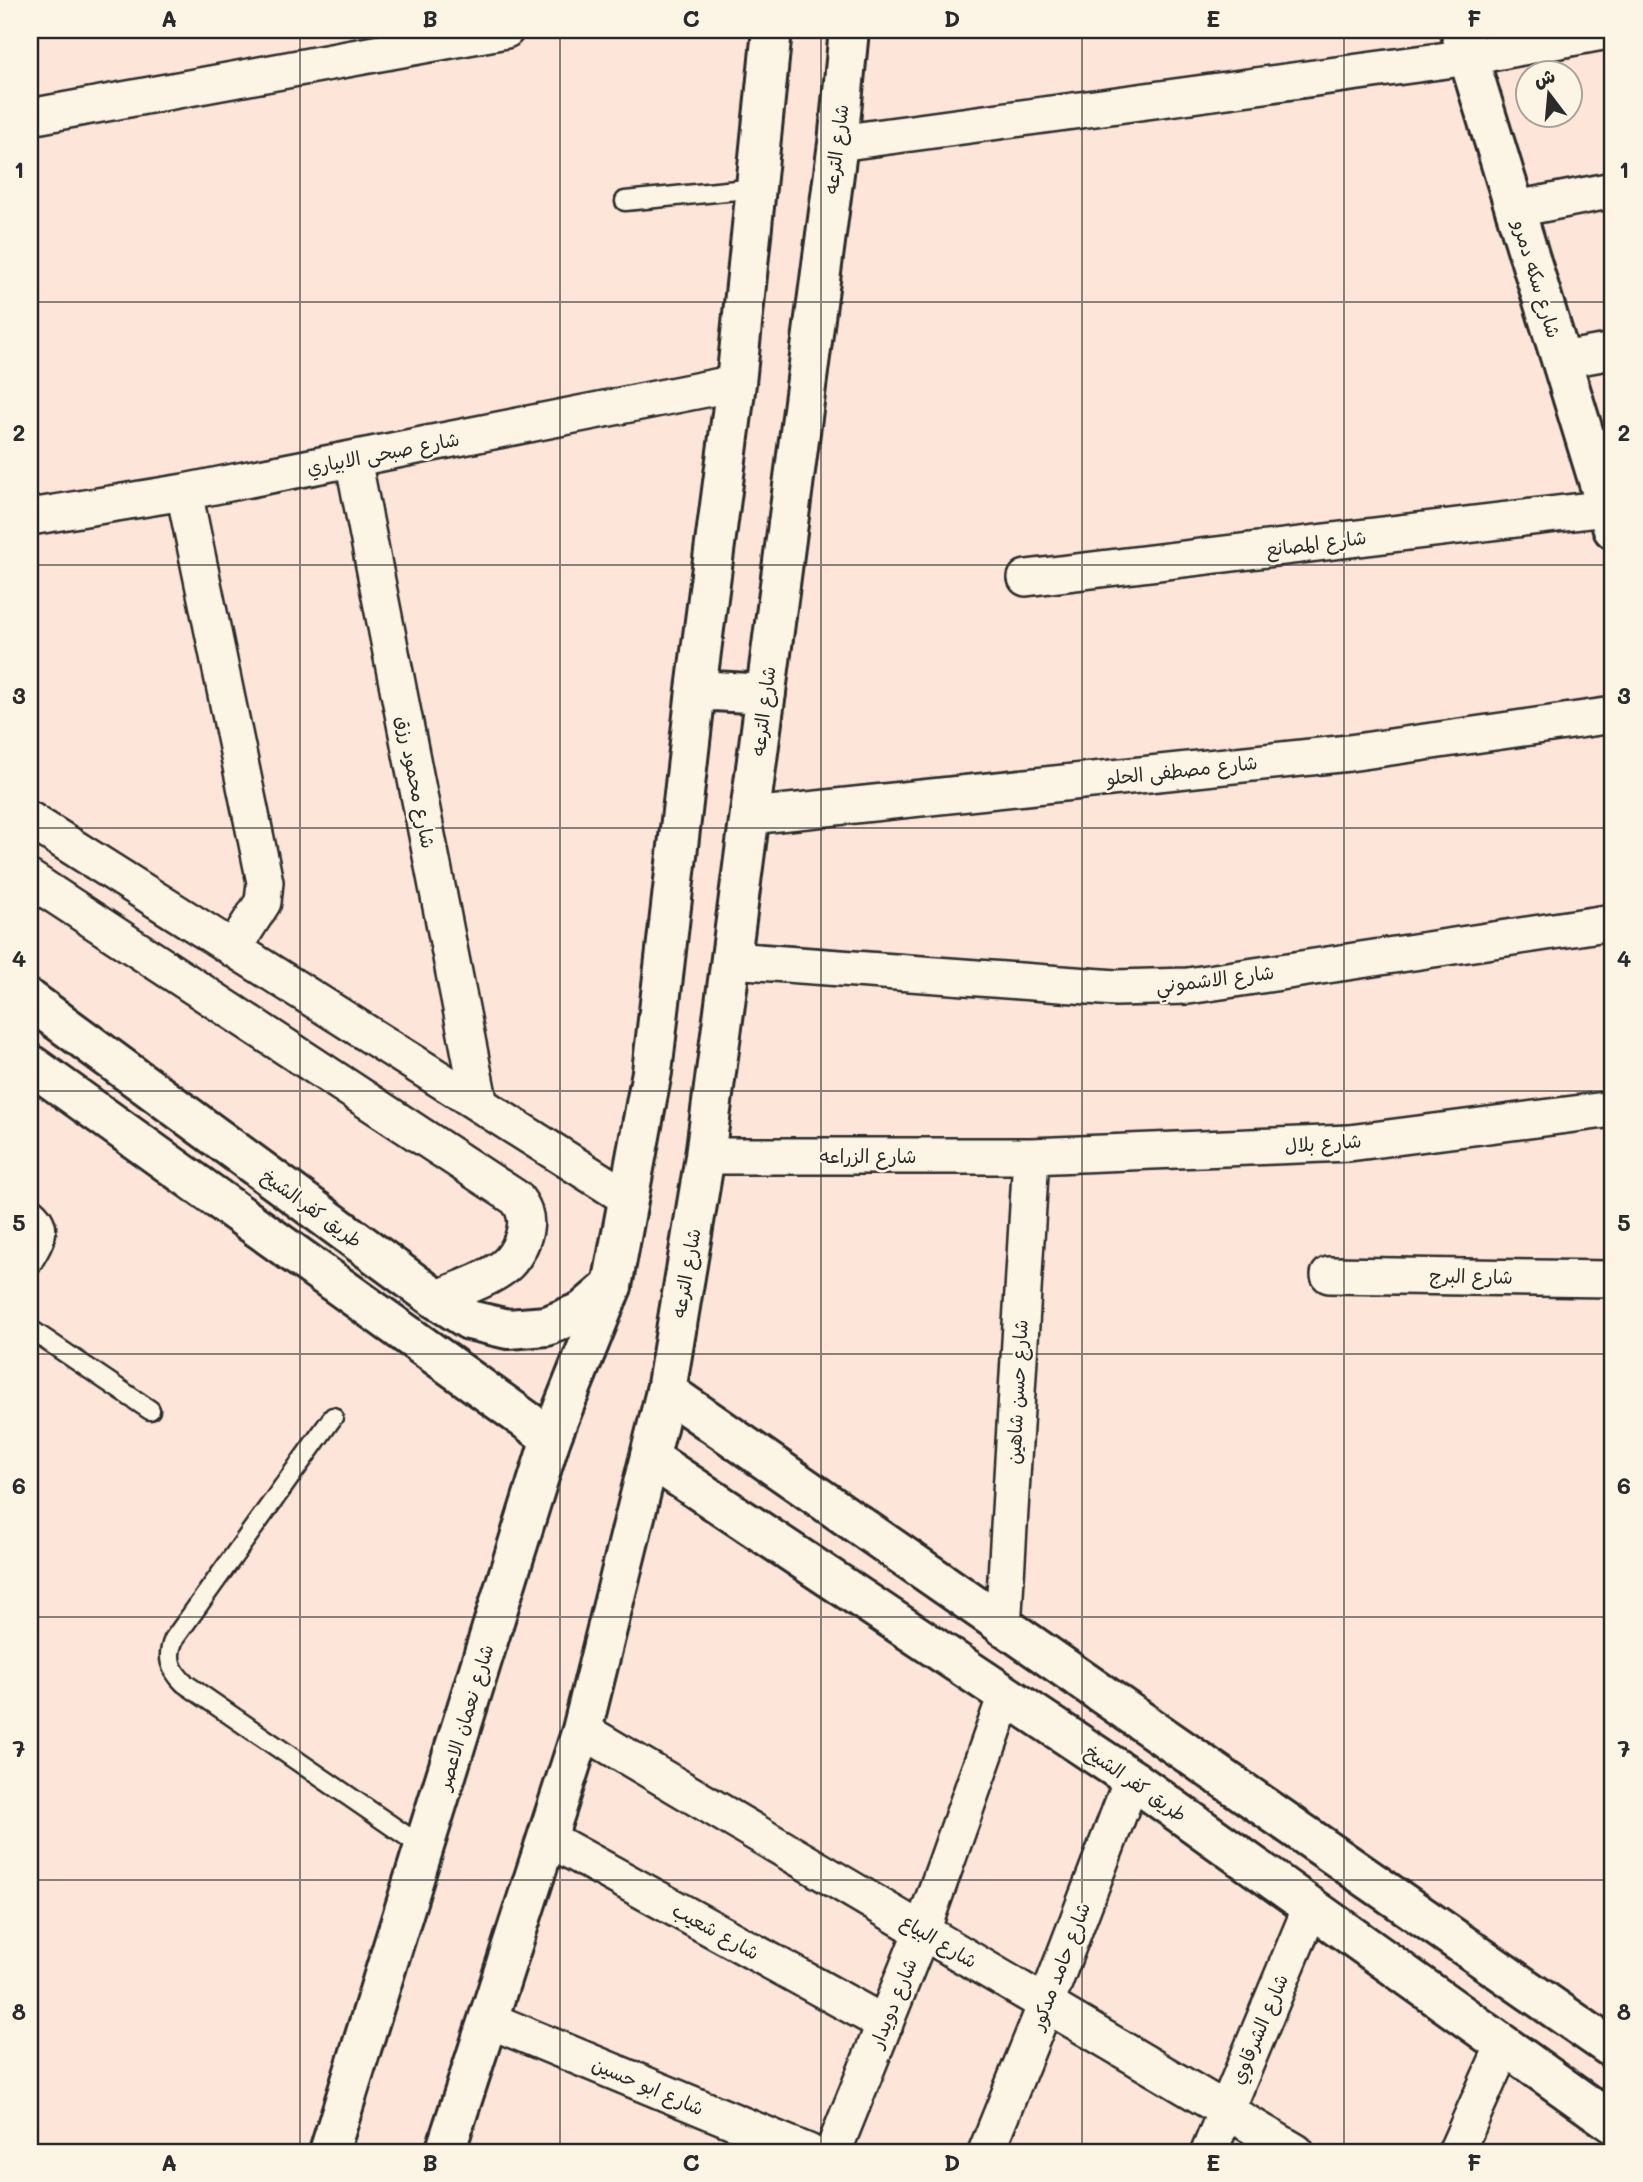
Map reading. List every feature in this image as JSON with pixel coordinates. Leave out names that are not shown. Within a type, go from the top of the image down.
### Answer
[{"type":"main road","points":[[612,1286],[652,1072],[696,690],[736,383],[772,30]]},
{"type":"main road","name":"شارع الترعه","points":[[666,1391],[705,1156],[838,143],[849,30]]},
{"type":"main road","name":"شارع سكه دمرو","points":[[1464,44],[1610,519]]},
{"type":"main road","points":[[696,690],[766,694]]},
{"type":"main road","name":"طريق كفر الشيخ","points":[[30,1000],[436,1299],[469,1320],[508,1329],[547,1326],[583,1311],[612,1286]]},
{"type":"main road","points":[[30,1064],[551,1438]]},
{"type":"main road","name":"شارع نعمان الاعصر","points":[[329,2152],[551,1438],[612,1286]]},
{"type":"main road","points":[[445,2152],[582,1730],[666,1391],[1003,1628],[1613,2049]]},
{"type":"main road","name":"طريق كفر الشيخ","points":[[650,1458],[1132,1779],[1613,2123]]},
{"type":"street","points":[[30,117],[506,30]]},
{"type":"street","points":[[838,143],[1464,44],[1613,30]]},
{"type":"street","points":[[1516,209],[1613,190]]},
{"type":"street","points":[[1562,360],[1613,351]]},
{"type":"street","name":"شارع صبحى الابياري","points":[[30,517],[184,492],[736,383]]},
{"type":"street","name":"شارع محمود رزق","points":[[353,459],[480,1105]]},
{"type":"street","points":[[184,492],[265,882],[263,902],[233,949]]},
{"type":"street","name":"شارع المصانع","points":[[1026,578],[1610,519]]},
{"type":"street","name":"شارع مصطفى الحلو","points":[[750,816],[1349,753],[1613,715]]},
{"type":"street","points":[[30,820],[629,1199]]},
{"type":"street","points":[[30,879],[516,1198],[524,1211],[526,1223],[520,1244],[506,1265],[491,1275],[436,1299]]},
{"type":"street","name":"شارع الاشموني","points":[[731,960],[1115,988],[1188,986],[1613,922]]},
{"type":"street","name":"شارع بلال","points":[[1031,1156],[1349,1143],[1613,1109]]},
{"type":"street","name":"شارع الزراعه","points":[[705,1156],[1031,1156]]},
{"type":"street","name":"شارع حسن شاهين","points":[[1003,1628],[1031,1156]]},
{"type":"street","name":"شارع البرج","points":[[1329,1275],[1613,1279]]},
{"type":"street","name":"شارع دويدار","points":[[834,2152],[922,1931],[1006,1695]]},
{"type":"street","name":"شارع البياع","points":[[582,1730],[1296,2152]]},
{"type":"street","name":"شارع حامد مدكور","points":[[986,2152],[1132,1779]]},
{"type":"street","name":"شارع شعيب","points":[[547,1838],[885,2024]]},
{"type":"street","name":"شارع الشرقاوي","points":[[1209,2152],[1311,1907]]},
{"type":"street","name":"شارع ابو حسين","points":[[489,2020],[808,2152]]},
{"type":"street","points":[[1456,2152],[1504,2045]]},
{"type":"lane","points":[[625,201],[757,188]]},
{"type":"lane","points":[[30,1205],[44,1218],[47,1231],[44,1244],[30,1267]]},
{"type":"lane","points":[[30,1329],[150,1410]]},
{"type":"lane","points":[[333,1418],[174,1639],[169,1650],[170,1663],[175,1674],[184,1683],[424,1848]]}]
